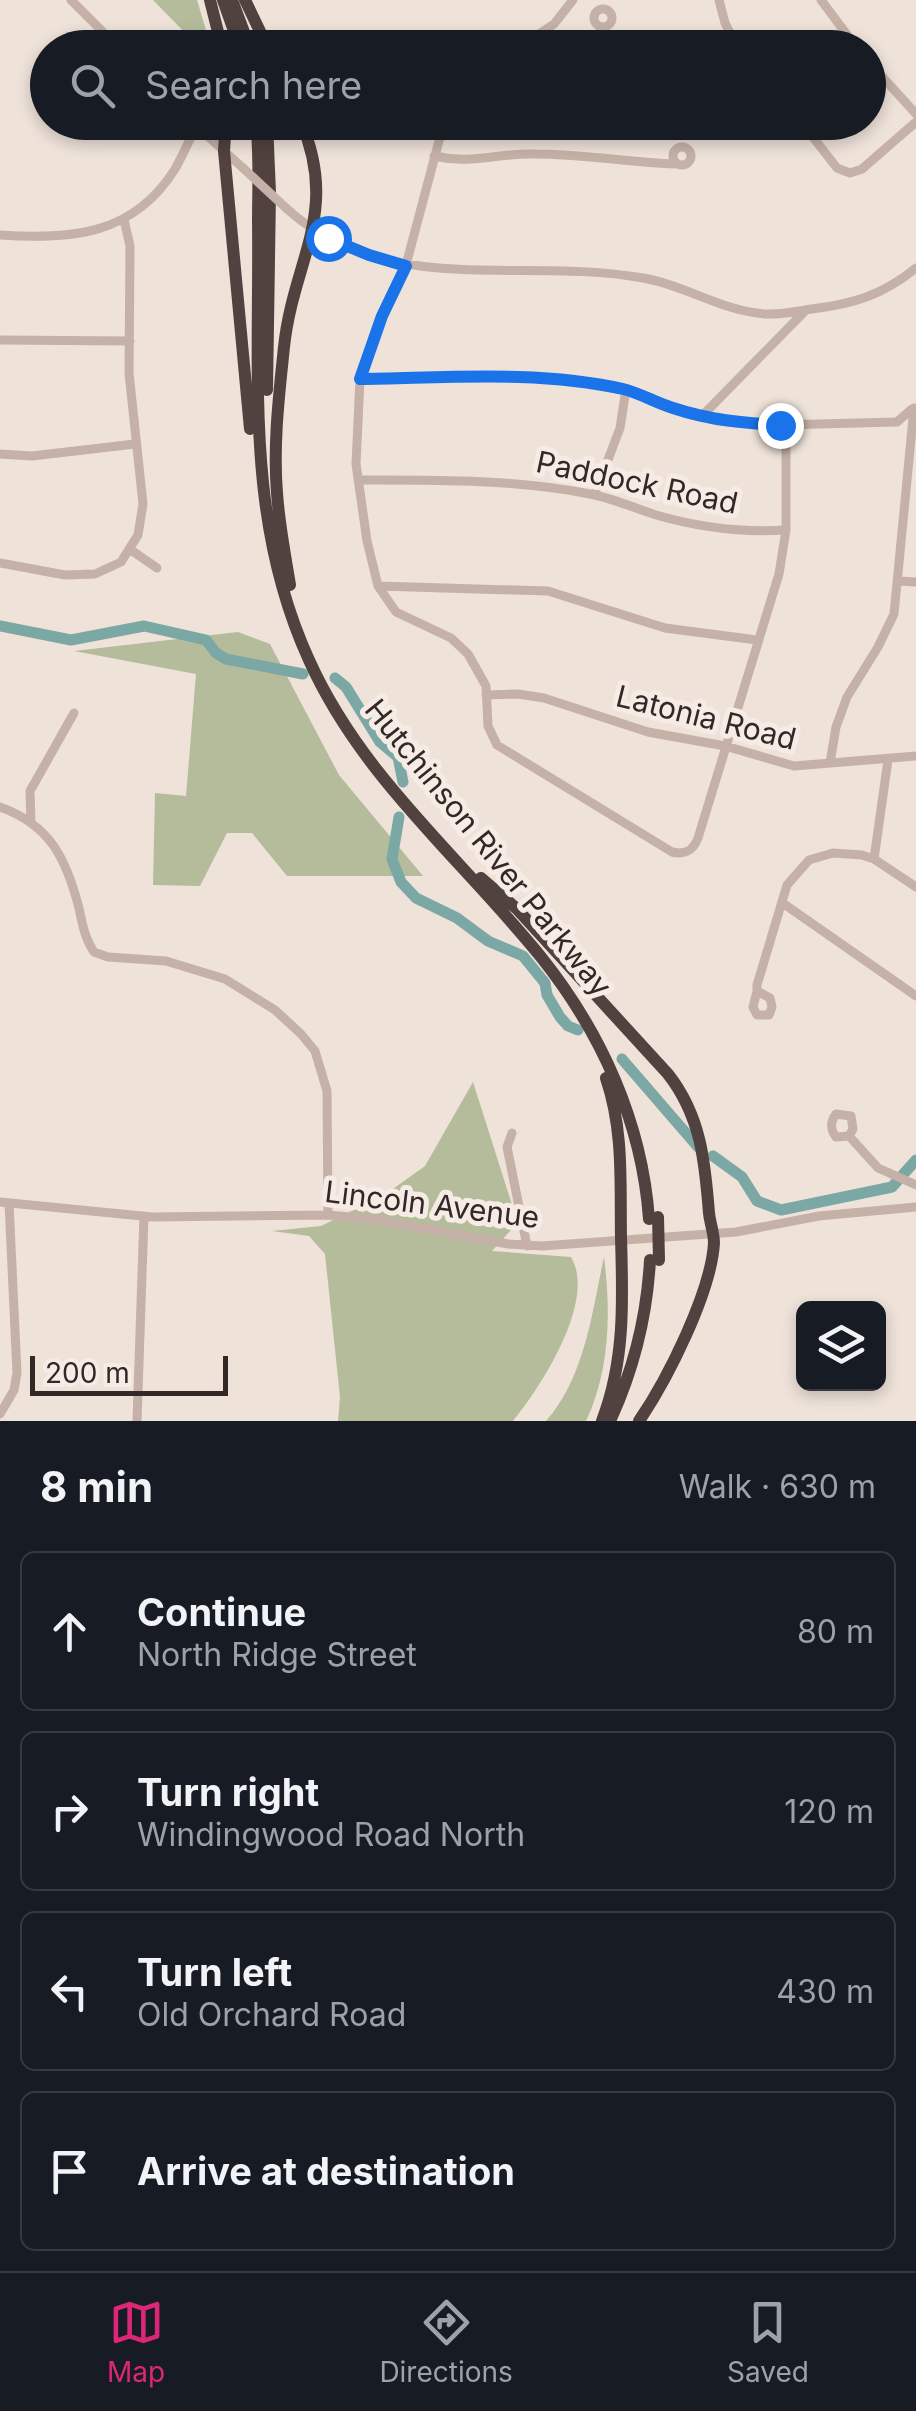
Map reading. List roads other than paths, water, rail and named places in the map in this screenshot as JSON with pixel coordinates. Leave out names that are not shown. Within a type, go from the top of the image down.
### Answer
[{"type":"highway","points":[[210,0],[218,30]]},
{"type":"highway","points":[[223,0],[234,30]]},
{"type":"highway","points":[[232,0],[243,30]]},
{"type":"highway","points":[[245,0],[259,30]]},
{"type":"highway","points":[[225,140],[256,484],[270,543]]},
{"type":"highway","name":"Hutchinson River Parkway","points":[[256,140],[258,448],[270,543],[302,646],[360,752],[564,987],[605,1059],[624,1103],[654,1218]]},
{"type":"highway","name":"Hutchinson River Parkway","points":[[267,140],[270,193],[266,444],[274,515],[290,585],[324,673],[360,735],[403,792],[540,942],[595,1022],[626,1086],[648,1154],[654,1260],[647,1345],[620,1421]]},
{"type":"highway","points":[[290,585],[276,491],[277,434],[287,324],[314,230],[317,178],[306,140]]},
{"type":"highway","points":[[481,878],[517,909],[668,1074],[697,1126],[713,1234],[708,1268],[687,1333],[639,1421]]},
{"type":"highway","points":[[564,987],[608,1082],[618,1129],[623,1329],[602,1421]]},
{"type":"highway","name":"Hutchinson River Parkway","points":[[610,1421],[637,1348],[654,1260]]},
{"type":"street","points":[[71,0],[101,30]]},
{"type":"street","points":[[719,0],[729,30]]},
{"type":"street","points":[[821,0],[844,30]]},
{"type":"street","points":[[545,30],[572,1],[593,14]]},
{"type":"street","points":[[886,81],[916,114]]},
{"type":"street","points":[[815,140],[837,168],[850,174],[862,169],[916,122]]},
{"type":"street","points":[[0,234],[69,235],[124,220],[166,182],[187,140]]},
{"type":"street","points":[[212,140],[314,230],[352,249],[406,266],[614,273],[650,279],[733,309],[767,314],[864,300],[916,268]]},
{"type":"street","points":[[439,140],[406,266],[386,306],[360,379],[358,480],[378,586],[396,612],[458,642],[486,686],[488,726],[497,745],[677,853],[694,847],[779,574],[786,530],[786,425]]},
{"type":"street","points":[[434,156],[475,162],[503,154],[539,154],[675,164]]},
{"type":"street","points":[[0,563],[80,576],[109,569],[131,550],[143,520],[130,341],[130,246],[124,220]]},
{"type":"street","points":[[701,417],[806,310]]},
{"type":"street","points":[[0,340],[130,341]]},
{"type":"street","points":[[360,379],[567,380],[626,389],[701,417],[743,424],[898,422],[914,408]]},
{"type":"street","points":[[595,494],[620,428],[626,389]]},
{"type":"street","points":[[830,763],[841,711],[894,614],[914,408]]},
{"type":"street","points":[[0,454],[32,456],[135,444]]},
{"type":"street","name":"Paddock Road","points":[[358,480],[496,480],[595,494],[660,516],[720,529],[786,530]]},
{"type":"street","points":[[131,550],[157,568]]},
{"type":"street","points":[[899,581],[916,582]]},
{"type":"street","points":[[378,586],[548,591],[665,628],[757,640]]},
{"type":"street","name":"Latonia Road","points":[[486,695],[544,698],[648,732],[725,746],[794,766],[916,756]]},
{"type":"street","points":[[31,823],[30,791],[74,713]]},
{"type":"street","points":[[874,858],[888,760]]},
{"type":"street","points":[[0,806],[31,823],[55,844],[94,952],[108,957],[187,965],[225,979],[275,1010],[315,1051],[326,1091],[328,1215]]},
{"type":"street","points":[[757,991],[787,886],[809,860],[846,852],[874,858],[916,887]]},
{"type":"street","points":[[784,904],[916,996]]},
{"type":"street","points":[[512,1134],[507,1148],[527,1246]]},
{"type":"street","points":[[849,1136],[878,1168],[916,1185]]},
{"type":"street","points":[[0,1414],[14,1390],[17,1373],[5,1202]]},
{"type":"street","name":"Lincoln Avenue","points":[[5,1202],[144,1216],[328,1215],[527,1246],[763,1229],[872,1209],[916,1207]]},
{"type":"street","points":[[137,1421],[144,1216]]},
{"type":"waterway","points":[[0,626],[71,640],[144,626],[206,640],[226,659],[303,674]]},
{"type":"waterway","points":[[335,678],[346,687],[380,742],[398,757],[403,782]]},
{"type":"waterway","points":[[399,817],[392,859],[401,882],[416,898],[457,918],[488,941],[523,956],[545,983],[547,995],[560,1017],[578,1030]]},
{"type":"waterway","points":[[622,1059],[698,1147]]},
{"type":"waterway","points":[[713,1156],[742,1177],[757,1201],[781,1210],[892,1187],[916,1160]]}]
